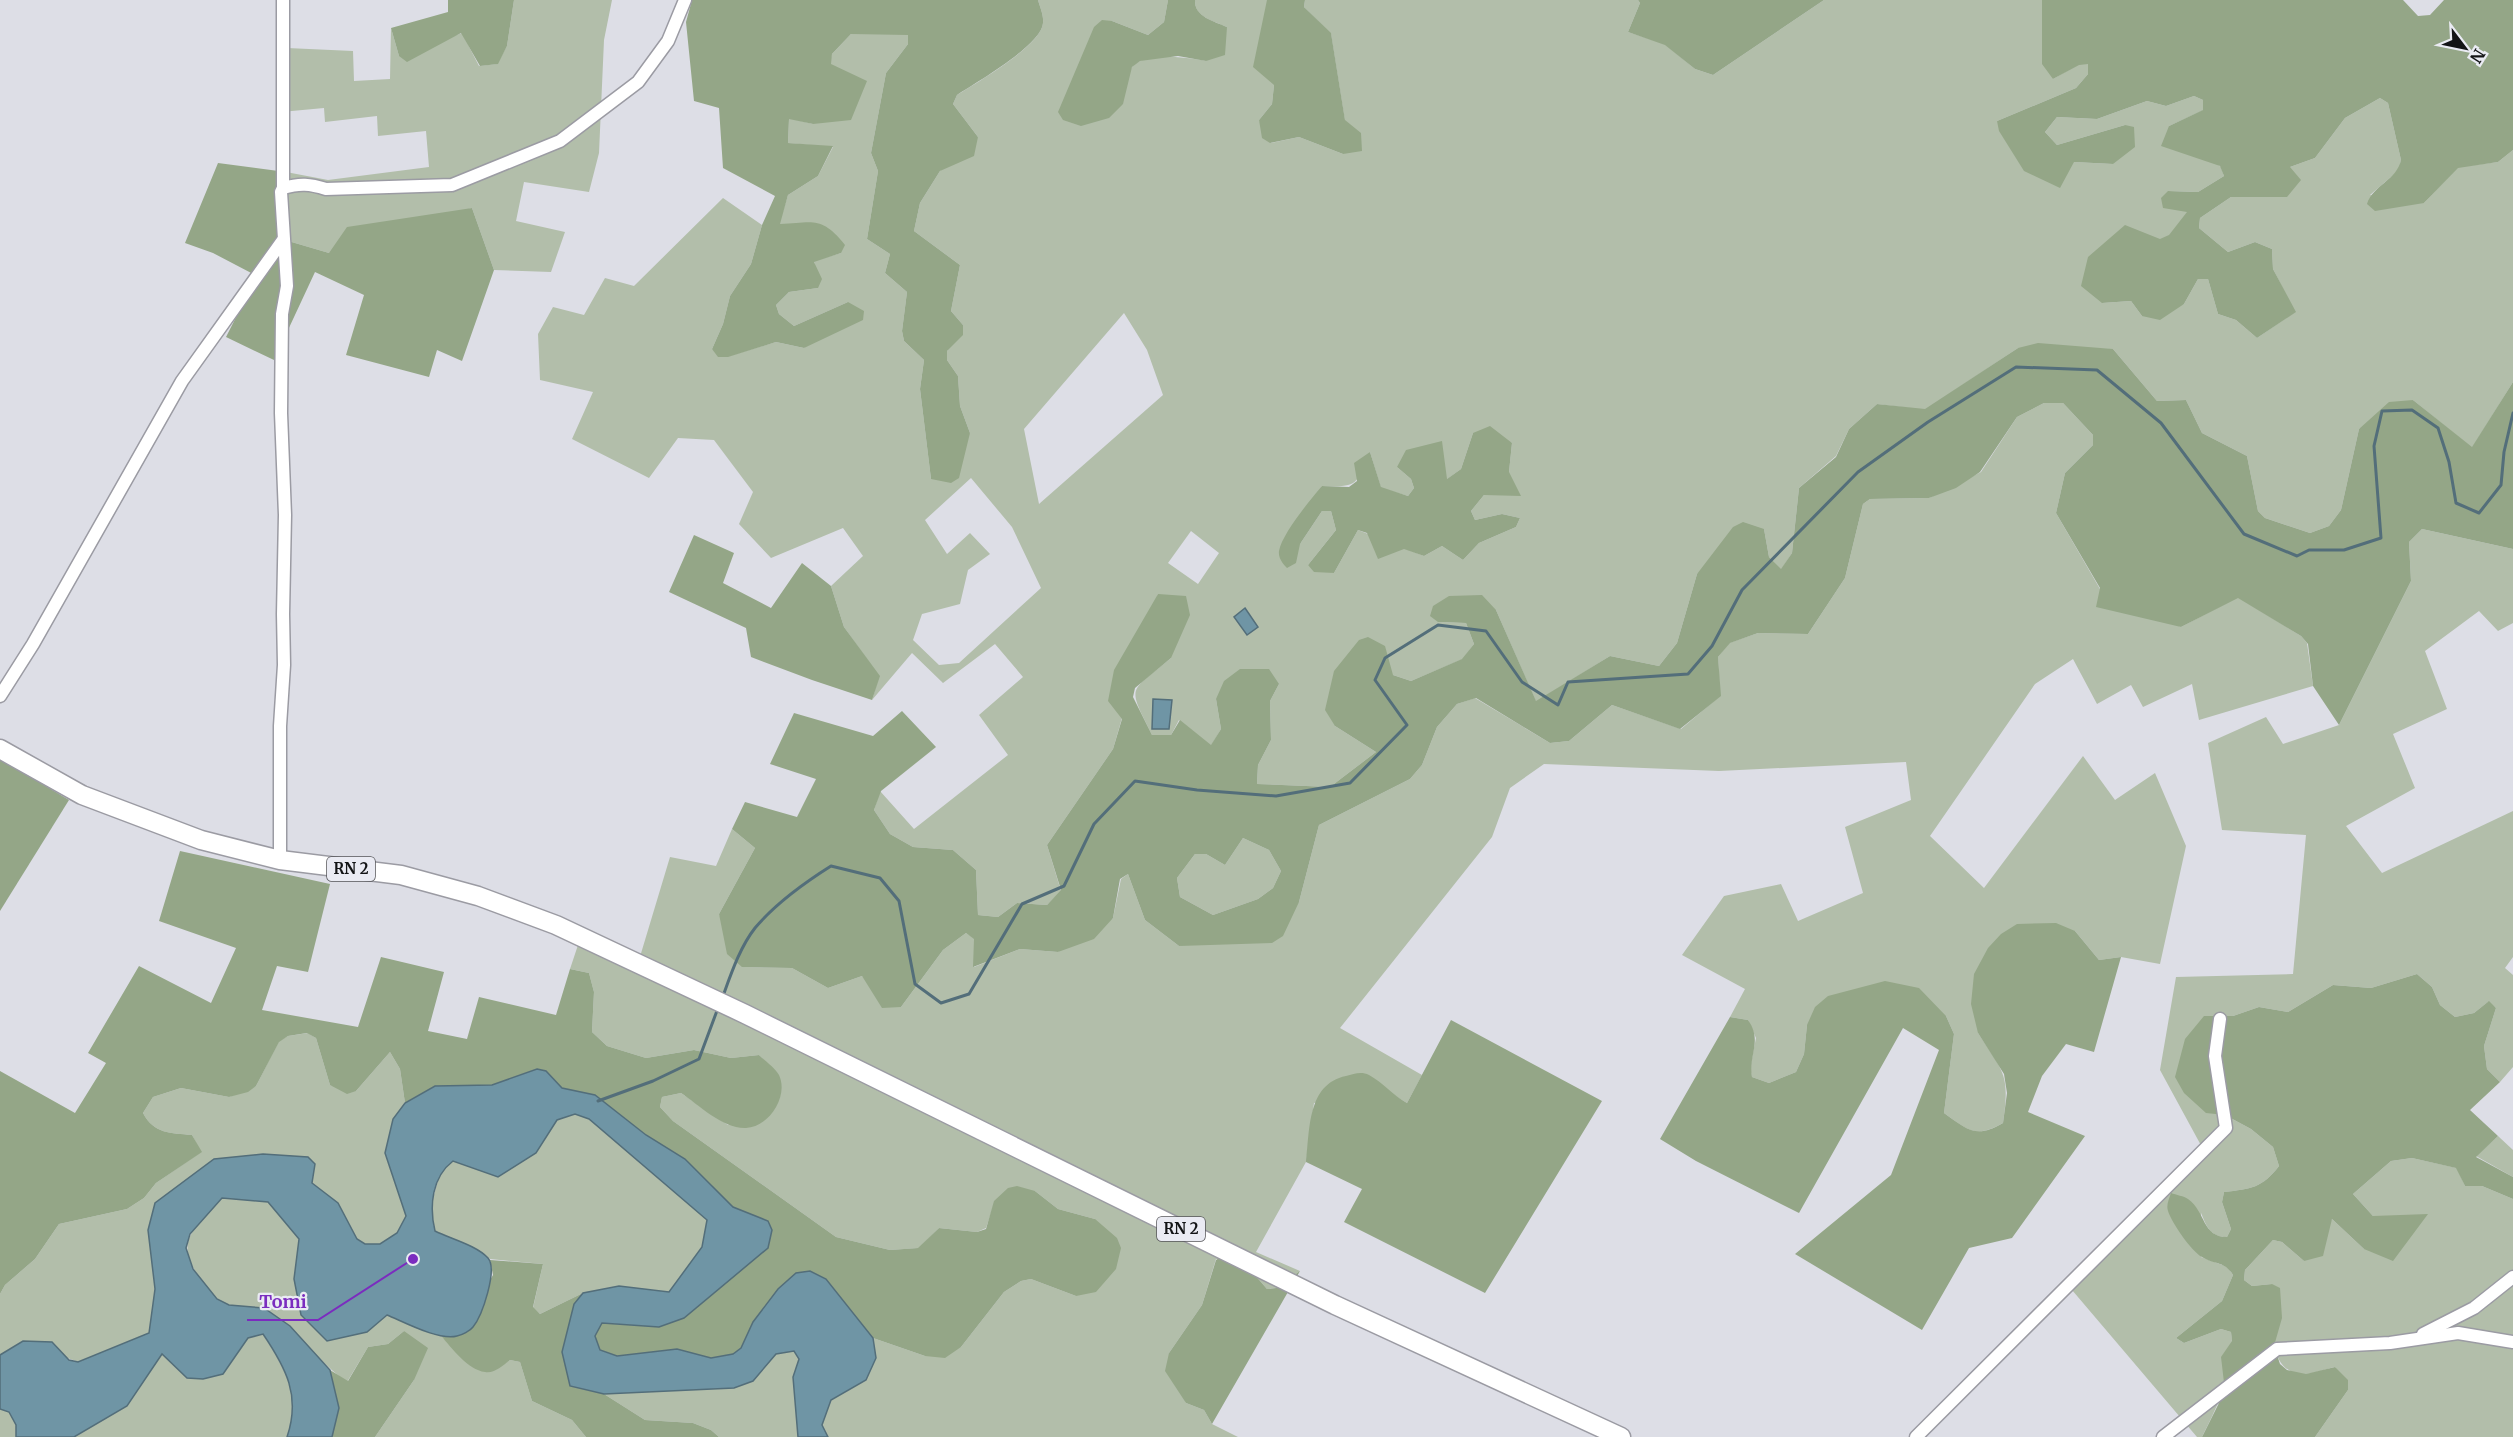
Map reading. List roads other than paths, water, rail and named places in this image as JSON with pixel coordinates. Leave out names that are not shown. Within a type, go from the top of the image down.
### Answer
[{"type":"main road","name":"RN 2","points":[[0,749],[82,795],[201,840],[280,860],[401,875],[478,896],[556,925],[745,1014],[1335,1305],[1621,1437]]},
{"type":"street","points":[[280,860],[280,726],[284,665],[285,515],[281,413],[282,325],[287,286],[281,192],[283,188],[283,0]]},
{"type":"street","points":[[283,188],[300,183],[326,189],[452,185],[560,141],[638,82],[668,41],[685,0]]},
{"type":"street","points":[[0,696],[33,644],[182,381],[283,240]]},
{"type":"street","points":[[1916,1437],[2226,1128],[2215,1056],[2220,1018]]},
{"type":"street","points":[[2390,1342],[2428,1332],[2474,1308],[2513,1277]]},
{"type":"street","points":[[2163,1437],[2277,1349],[2390,1342],[2458,1333],[2513,1342]]},
{"type":"water","points":[[1245,608],[1258,627],[1247,635],[1234,617]]},
{"type":"water","points":[[1153,699],[1172,700],[1169,729],[1152,729]]},
{"type":"water","points":[[537,1069],[546,1071],[562,1088],[595,1095],[646,1135],[685,1159],[733,1207],[768,1221],[772,1230],[768,1248],[684,1318],[659,1327],[602,1323],[595,1336],[600,1350],[617,1356],[677,1349],[711,1358],[733,1354],[741,1348],[753,1322],[778,1289],[796,1273],[810,1271],[826,1279],[873,1338],[876,1358],[866,1380],[831,1400],[822,1425],[828,1437],[798,1437],[793,1377],[799,1359],[794,1351],[776,1354],[753,1381],[734,1388],[604,1394],[570,1386],[562,1352],[574,1304],[583,1293],[619,1286],[669,1292],[702,1247],[707,1220],[589,1119],[575,1114],[557,1120],[536,1153],[498,1177],[453,1161],[440,1175],[434,1193],[432,1212],[435,1231],[477,1249],[488,1258],[491,1264],[488,1293],[481,1313],[466,1333],[450,1337],[441,1336],[387,1315],[367,1332],[327,1341],[301,1315],[294,1279],[299,1239],[268,1202],[222,1198],[190,1234],[186,1248],[193,1269],[217,1299],[229,1305],[264,1308],[290,1326],[330,1370],[339,1408],[332,1437],[287,1437],[291,1422],[292,1395],[284,1371],[263,1334],[248,1338],[223,1374],[203,1379],[187,1378],[162,1354],[127,1406],[74,1437],[16,1437],[16,1425],[9,1412],[0,1409],[0,1355],[23,1341],[52,1342],[69,1360],[78,1362],[149,1333],[155,1289],[148,1230],[155,1203],[214,1159],[263,1154],[308,1157],[315,1164],[312,1183],[338,1203],[357,1239],[365,1244],[380,1244],[397,1233],[406,1216],[385,1153],[393,1119],[405,1103],[435,1086],[492,1085]]},
{"type":"waterway","points":[[723,996],[740,952],[755,928],[791,894],[831,866],[880,878],[899,901],[915,984],[941,1003],[969,994],[1022,904],[1064,886],[1094,824],[1135,781],[1197,790],[1276,796],[1350,783],[1407,725],[1375,680],[1385,658],[1438,625],[1486,631],[1522,682],[1558,705],[1568,682],[1688,674],[1712,646],[1742,590],[1858,472],[1928,422],[2016,367],[2097,370],[2161,423],[2244,534],[2297,556],[2309,550],[2344,550],[2381,538],[2374,446],[2382,411],[2412,410],[2438,428],[2449,462],[2456,503],[2479,513],[2501,485],[2504,452],[2513,413]]},
{"type":"waterway","points":[[598,1101],[653,1081],[699,1059],[718,1008]]},
{"type":"place","name":"Tomi","points":[[413,1259]]}]
